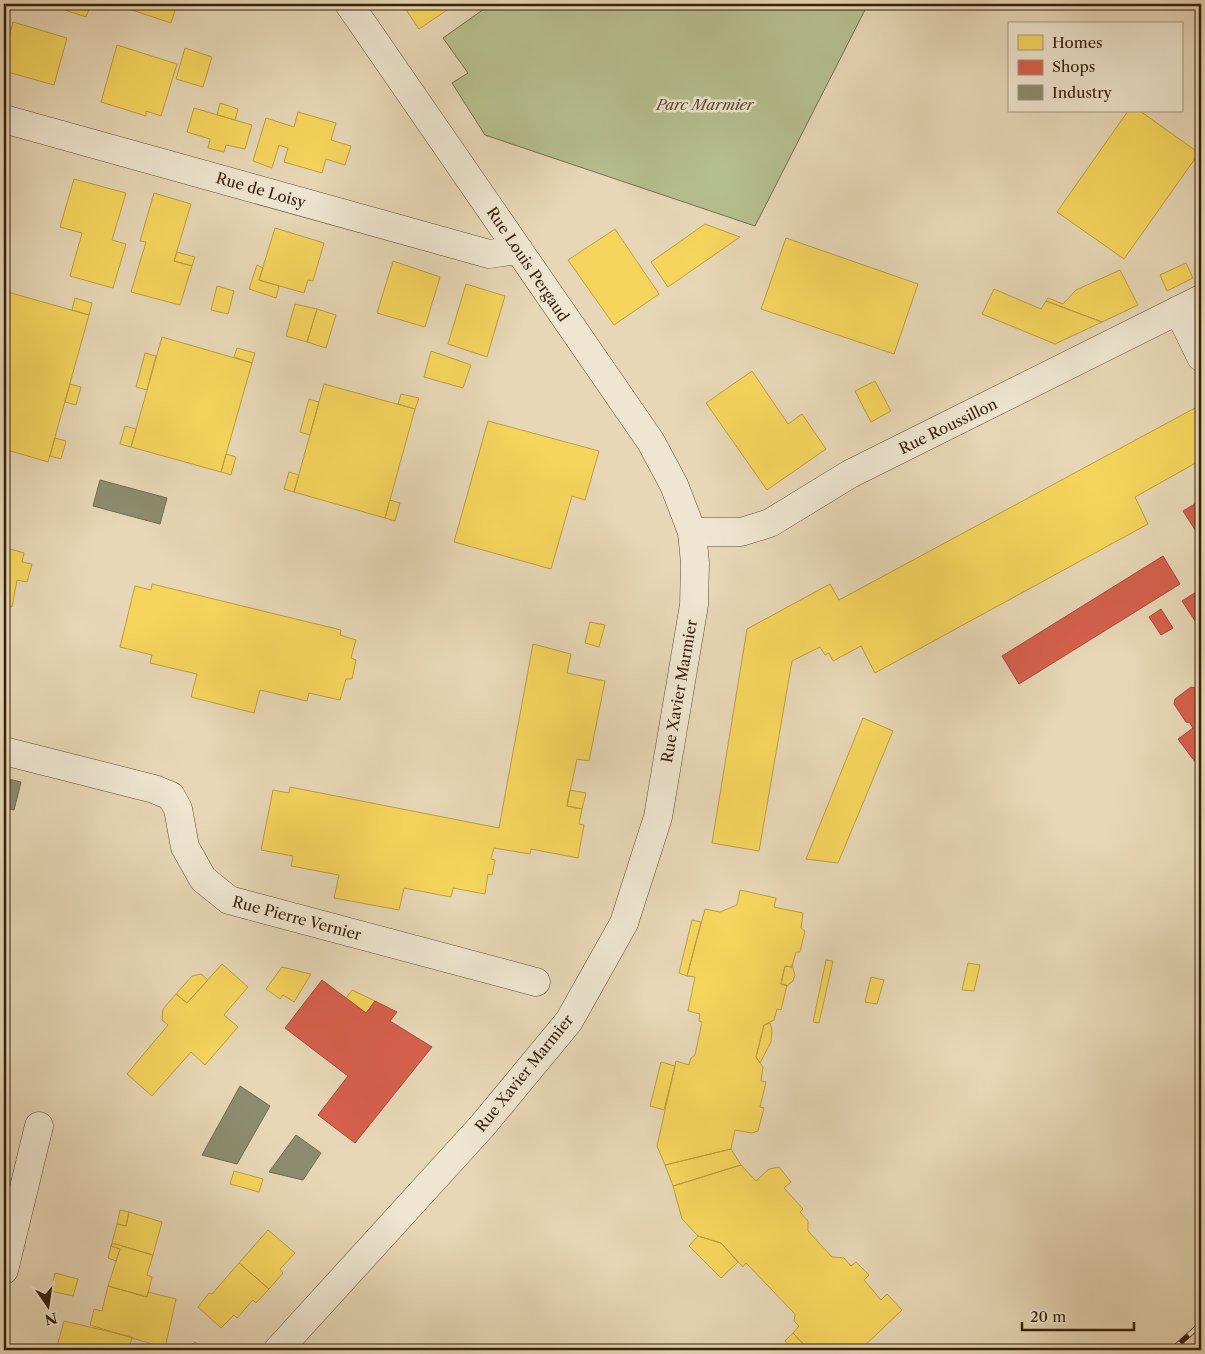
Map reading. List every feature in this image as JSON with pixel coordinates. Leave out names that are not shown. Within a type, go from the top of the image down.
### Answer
[{"type":"street","name":"Rue Louis Pergaud","points":[[349,4],[651,442],[674,485],[692,532]]},
{"type":"street","name":"Rue de Loisy","points":[[4,119],[489,254],[519,250]]},
{"type":"street","name":"Rue Roussillon","points":[[692,532],[741,532],[770,523],[850,474],[1190,305]]},
{"type":"street","points":[[1190,305],[1201,357]]},
{"type":"street","name":"Rue Xavier Marmier","points":[[278,1350],[483,1125],[569,1021],[624,924],[658,817],[694,605],[695,562],[692,532]]},
{"type":"street","name":"Rue Pierre Vernier","points":[[4,751],[154,789],[171,796],[178,809],[185,847],[203,879],[229,900],[536,982]]},
{"type":"street","points":[[4,1270],[39,1126]]},
{"type":"green space","name":"Parc Marmier","points":[[491,4],[868,4],[755,226],[485,135],[452,83],[468,73],[443,38]]},
{"type":"building: Homes","points":[[46,4],[67,4],[65,10]]},
{"type":"building: Homes","points":[[67,4],[91,4],[86,17],[65,10]]},
{"type":"building: Homes","points":[[114,4],[177,4],[171,23]]},
{"type":"building: Homes","points":[[402,4],[456,4],[419,29]]},
{"type":"building: Homes","points":[[13,22],[67,38],[54,85],[4,71],[4,56]]},
{"type":"building: Homes","points":[[117,45],[177,64],[161,116],[146,111],[146,116],[101,102]]},
{"type":"building: Homes","points":[[185,48],[212,57],[203,87],[176,79]]},
{"type":"building: Homes","points":[[220,103],[238,109],[235,120],[217,115]]},
{"type":"building: Homes","points":[[194,108],[252,125],[245,149],[226,145],[224,152],[208,148],[210,139],[187,132]]},
{"type":"building: Homes","points":[[298,112],[336,123],[331,140],[351,146],[345,165],[326,159],[322,173],[284,162],[288,148],[279,145],[272,168],[253,161],[266,118],[294,127]]},
{"type":"building: Homes","points":[[1127,112],[1141,112],[1199,153],[1124,259],[1057,212]]},
{"type":"building: Homes","points":[[74,179],[126,193],[112,240],[126,244],[113,288],[70,276],[82,233],[60,227]]},
{"type":"building: Homes","points":[[154,193],[191,204],[174,261],[192,266],[180,305],[131,292],[146,242],[140,241]]},
{"type":"building: Homes","points":[[705,224],[740,237],[668,287],[651,262]]},
{"type":"building: Homes","points":[[275,228],[324,243],[313,281],[308,280],[304,293],[259,280]]},
{"type":"building: Homes","points":[[615,229],[659,294],[614,325],[568,260]]},
{"type":"building: Homes","points":[[786,238],[918,284],[894,354],[761,309]]},
{"type":"building: Homes","points":[[177,252],[195,257],[192,266],[174,261]]},
{"type":"building: Homes","points":[[393,261],[440,277],[425,327],[377,313]]},
{"type":"building: Homes","points":[[1186,263],[1193,278],[1167,291],[1160,275]]},
{"type":"building: Homes","points":[[257,265],[263,268],[259,280],[279,286],[276,298],[249,289]]},
{"type":"building: Homes","points":[[1120,270],[1138,305],[1102,322],[1046,301],[1048,298],[1063,304],[1076,290]]},
{"type":"building: Homes","points":[[466,284],[505,296],[487,357],[448,344]]},
{"type":"building: Homes","points":[[217,286],[234,291],[228,314],[211,310]]},
{"type":"building: Homes","points":[[994,289],[1041,309],[1046,301],[1102,322],[1055,344],[982,314]]},
{"type":"building: Homes","points":[[4,291],[89,315],[48,462],[4,449]]},
{"type":"building: Homes","points":[[75,298],[92,303],[89,315],[72,310]]},
{"type":"building: Homes","points":[[295,304],[317,309],[307,342],[286,336]]},
{"type":"building: Homes","points":[[317,309],[336,315],[326,348],[307,342]]},
{"type":"building: Homes","points":[[162,337],[252,363],[221,472],[131,447]]},
{"type":"building: Homes","points":[[237,348],[255,353],[252,363],[234,357]]},
{"type":"building: Homes","points":[[431,351],[471,365],[463,388],[424,377]]},
{"type":"building: Homes","points":[[145,353],[156,356],[147,390],[136,387]]},
{"type":"building: Homes","points":[[752,371],[788,424],[802,414],[826,449],[767,490],[706,403]]},
{"type":"building: Homes","points":[[875,381],[891,411],[871,422],[855,391]]},
{"type":"building: Homes","points":[[70,384],[81,387],[76,405],[65,402]]},
{"type":"building: Homes","points":[[324,384],[415,409],[385,518],[294,492]]},
{"type":"building: Homes","points":[[401,394],[419,398],[415,409],[398,404]]},
{"type":"building: Homes","points":[[309,399],[319,402],[310,435],[300,432]]},
{"type":"building: Homes","points":[[1195,408],[1201,421],[1201,460],[1135,497],[1148,524],[875,673],[861,646],[833,661],[829,653],[825,655],[820,647],[792,661],[759,851],[712,843],[747,629],[830,584],[839,600]]},
{"type":"building: Homes","points":[[488,421],[599,451],[585,500],[572,496],[551,569],[454,542]]},
{"type":"building: Homes","points":[[125,426],[136,429],[131,447],[120,444]]},
{"type":"building: Homes","points":[[55,438],[66,441],[61,459],[50,456]]},
{"type":"building: Homes","points":[[226,454],[236,457],[231,475],[221,472]]},
{"type":"building: Homes","points":[[289,472],[299,475],[294,492],[284,489]]},
{"type":"building: Homes","points":[[390,500],[400,503],[395,521],[385,518]]},
{"type":"building: Homes","points":[[4,547],[24,553],[22,562],[32,564],[27,582],[17,580],[12,607],[4,605]]},
{"type":"building: Homes","points":[[152,584],[341,630],[340,635],[356,640],[351,658],[356,660],[352,679],[346,679],[340,700],[309,693],[307,701],[260,690],[254,713],[191,697],[197,674],[150,663],[152,655],[120,647],[135,586],[151,590]]},
{"type":"building: Homes","points":[[590,622],[605,625],[599,647],[585,643]]},
{"type":"building: Homes","points":[[533,644],[571,654],[567,673],[605,681],[589,761],[577,759],[567,806],[582,809],[579,824],[584,825],[578,858],[531,849],[530,854],[494,848],[491,859],[495,860],[492,875],[488,874],[485,894],[453,888],[451,897],[404,888],[399,910],[334,898],[339,875],[291,866],[293,856],[261,850],[273,790],[289,793],[290,787],[499,828]]},
{"type":"building: Homes","points":[[863,718],[893,731],[838,863],[806,859]]},
{"type":"building: Homes","points":[[570,790],[586,793],[582,809],[567,806]]},
{"type":"building: Homes","points":[[740,890],[776,898],[774,907],[803,913],[801,928],[805,931],[800,952],[796,952],[792,967],[785,966],[781,984],[787,985],[781,1010],[777,1009],[774,1020],[764,1025],[756,1057],[763,1067],[761,1081],[766,1082],[760,1107],[764,1108],[758,1131],[752,1133],[735,1130],[731,1149],[665,1165],[657,1146],[676,1061],[689,1065],[691,1058],[695,1055],[702,1022],[699,1021],[700,1014],[688,1011],[695,977],[687,976],[705,909],[720,912],[737,905]]},
{"type":"building: Homes","points":[[692,920],[701,922],[687,976],[679,973]]},
{"type":"building: Homes","points":[[826,960],[833,961],[819,1023],[813,1022]]},
{"type":"building: Homes","points":[[968,963],[980,965],[974,991],[962,990]]},
{"type":"building: Homes","points":[[222,964],[248,987],[224,1015],[238,1027],[205,1065],[191,1052],[152,1096],[127,1074],[168,1025],[162,1020],[163,1009],[176,994],[187,1003]]},
{"type":"building: Homes","points":[[792,965],[795,975],[793,981],[787,986],[781,984],[785,966],[792,967]]},
{"type":"building: Homes","points":[[282,967],[311,974],[294,1002],[283,995],[280,999],[266,989]]},
{"type":"building: Homes","points":[[201,974],[208,980],[187,1003],[176,994],[192,976]]},
{"type":"building: Homes","points":[[871,977],[884,980],[877,1004],[865,1002]]},
{"type":"building: Homes","points":[[352,990],[375,1001],[366,1013],[346,998]]},
{"type":"building: Homes","points":[[770,1023],[772,1030],[771,1042],[760,1063],[756,1057],[764,1025]]},
{"type":"building: Homes","points":[[661,1062],[675,1066],[664,1110],[650,1106]]},
{"type":"building: Homes","points":[[731,1149],[741,1165],[673,1186],[665,1165]]},
{"type":"building: Homes","points":[[741,1165],[756,1181],[769,1169],[779,1167],[791,1182],[784,1188],[803,1209],[800,1212],[808,1221],[808,1231],[832,1257],[844,1258],[851,1266],[856,1262],[869,1275],[864,1280],[881,1300],[887,1294],[902,1310],[860,1350],[809,1350],[793,1333],[799,1326],[794,1321],[795,1314],[746,1263],[743,1267],[721,1243],[698,1236],[682,1219],[673,1186]]},
{"type":"building: Homes","points":[[234,1171],[263,1179],[259,1192],[230,1184]]},
{"type":"building: Homes","points":[[120,1210],[129,1212],[126,1226],[117,1224]]},
{"type":"building: Homes","points":[[129,1212],[162,1222],[153,1255],[112,1243],[117,1224],[126,1226]]},
{"type":"building: Homes","points":[[268,1230],[295,1253],[280,1269],[283,1273],[269,1289],[239,1263]]},
{"type":"building: Homes","points":[[698,1236],[721,1243],[738,1262],[721,1278],[689,1246]]},
{"type":"building: Homes","points":[[112,1243],[153,1255],[147,1275],[152,1277],[147,1297],[108,1286],[120,1249],[111,1246]]},
{"type":"building: Homes","points":[[111,1246],[120,1249],[116,1261],[108,1258]]},
{"type":"building: Homes","points":[[239,1263],[269,1289],[256,1303],[253,1300],[237,1318],[234,1315],[221,1328],[198,1307]]},
{"type":"building: Homes","points":[[55,1273],[78,1279],[73,1296],[51,1291]]},
{"type":"building: Homes","points":[[108,1286],[147,1297],[148,1292],[176,1299],[165,1348],[90,1325],[94,1309],[102,1311]]},
{"type":"building: Homes","points":[[64,1321],[132,1337],[129,1350],[56,1350]]},
{"type":"building: Homes","points":[[793,1333],[809,1350],[795,1350],[785,1341]]},
{"type":"building: Homes","points":[[195,1342],[205,1350],[187,1350]]},
{"type":"building: Shops","points":[[1201,500],[1201,539],[1183,511]]},
{"type":"building: Shops","points":[[1163,556],[1180,584],[1019,684],[1002,656]]},
{"type":"building: Shops","points":[[1201,589],[1201,630],[1182,601]]},
{"type":"building: Shops","points":[[1161,609],[1173,628],[1161,635],[1149,617]]},
{"type":"building: Shops","points":[[1191,687],[1201,689],[1201,770],[1178,739],[1193,728],[1190,723],[1186,722],[1174,704],[1175,699]]},
{"type":"building: Shops","points":[[322,980],[366,1013],[375,1001],[397,1012],[390,1021],[432,1047],[355,1143],[318,1115],[348,1076],[285,1028]]},
{"type":"building: Industry","points":[[100,480],[167,498],[160,524],[93,506]]},
{"type":"building: Industry","points":[[4,778],[21,782],[14,810],[4,808]]},
{"type":"building: Industry","points":[[240,1086],[270,1106],[237,1164],[202,1155]]},
{"type":"building: Industry","points":[[296,1135],[321,1153],[303,1180],[269,1172]]},
{"type":"railway","points":[[1172,1350],[1201,1324]]}]
